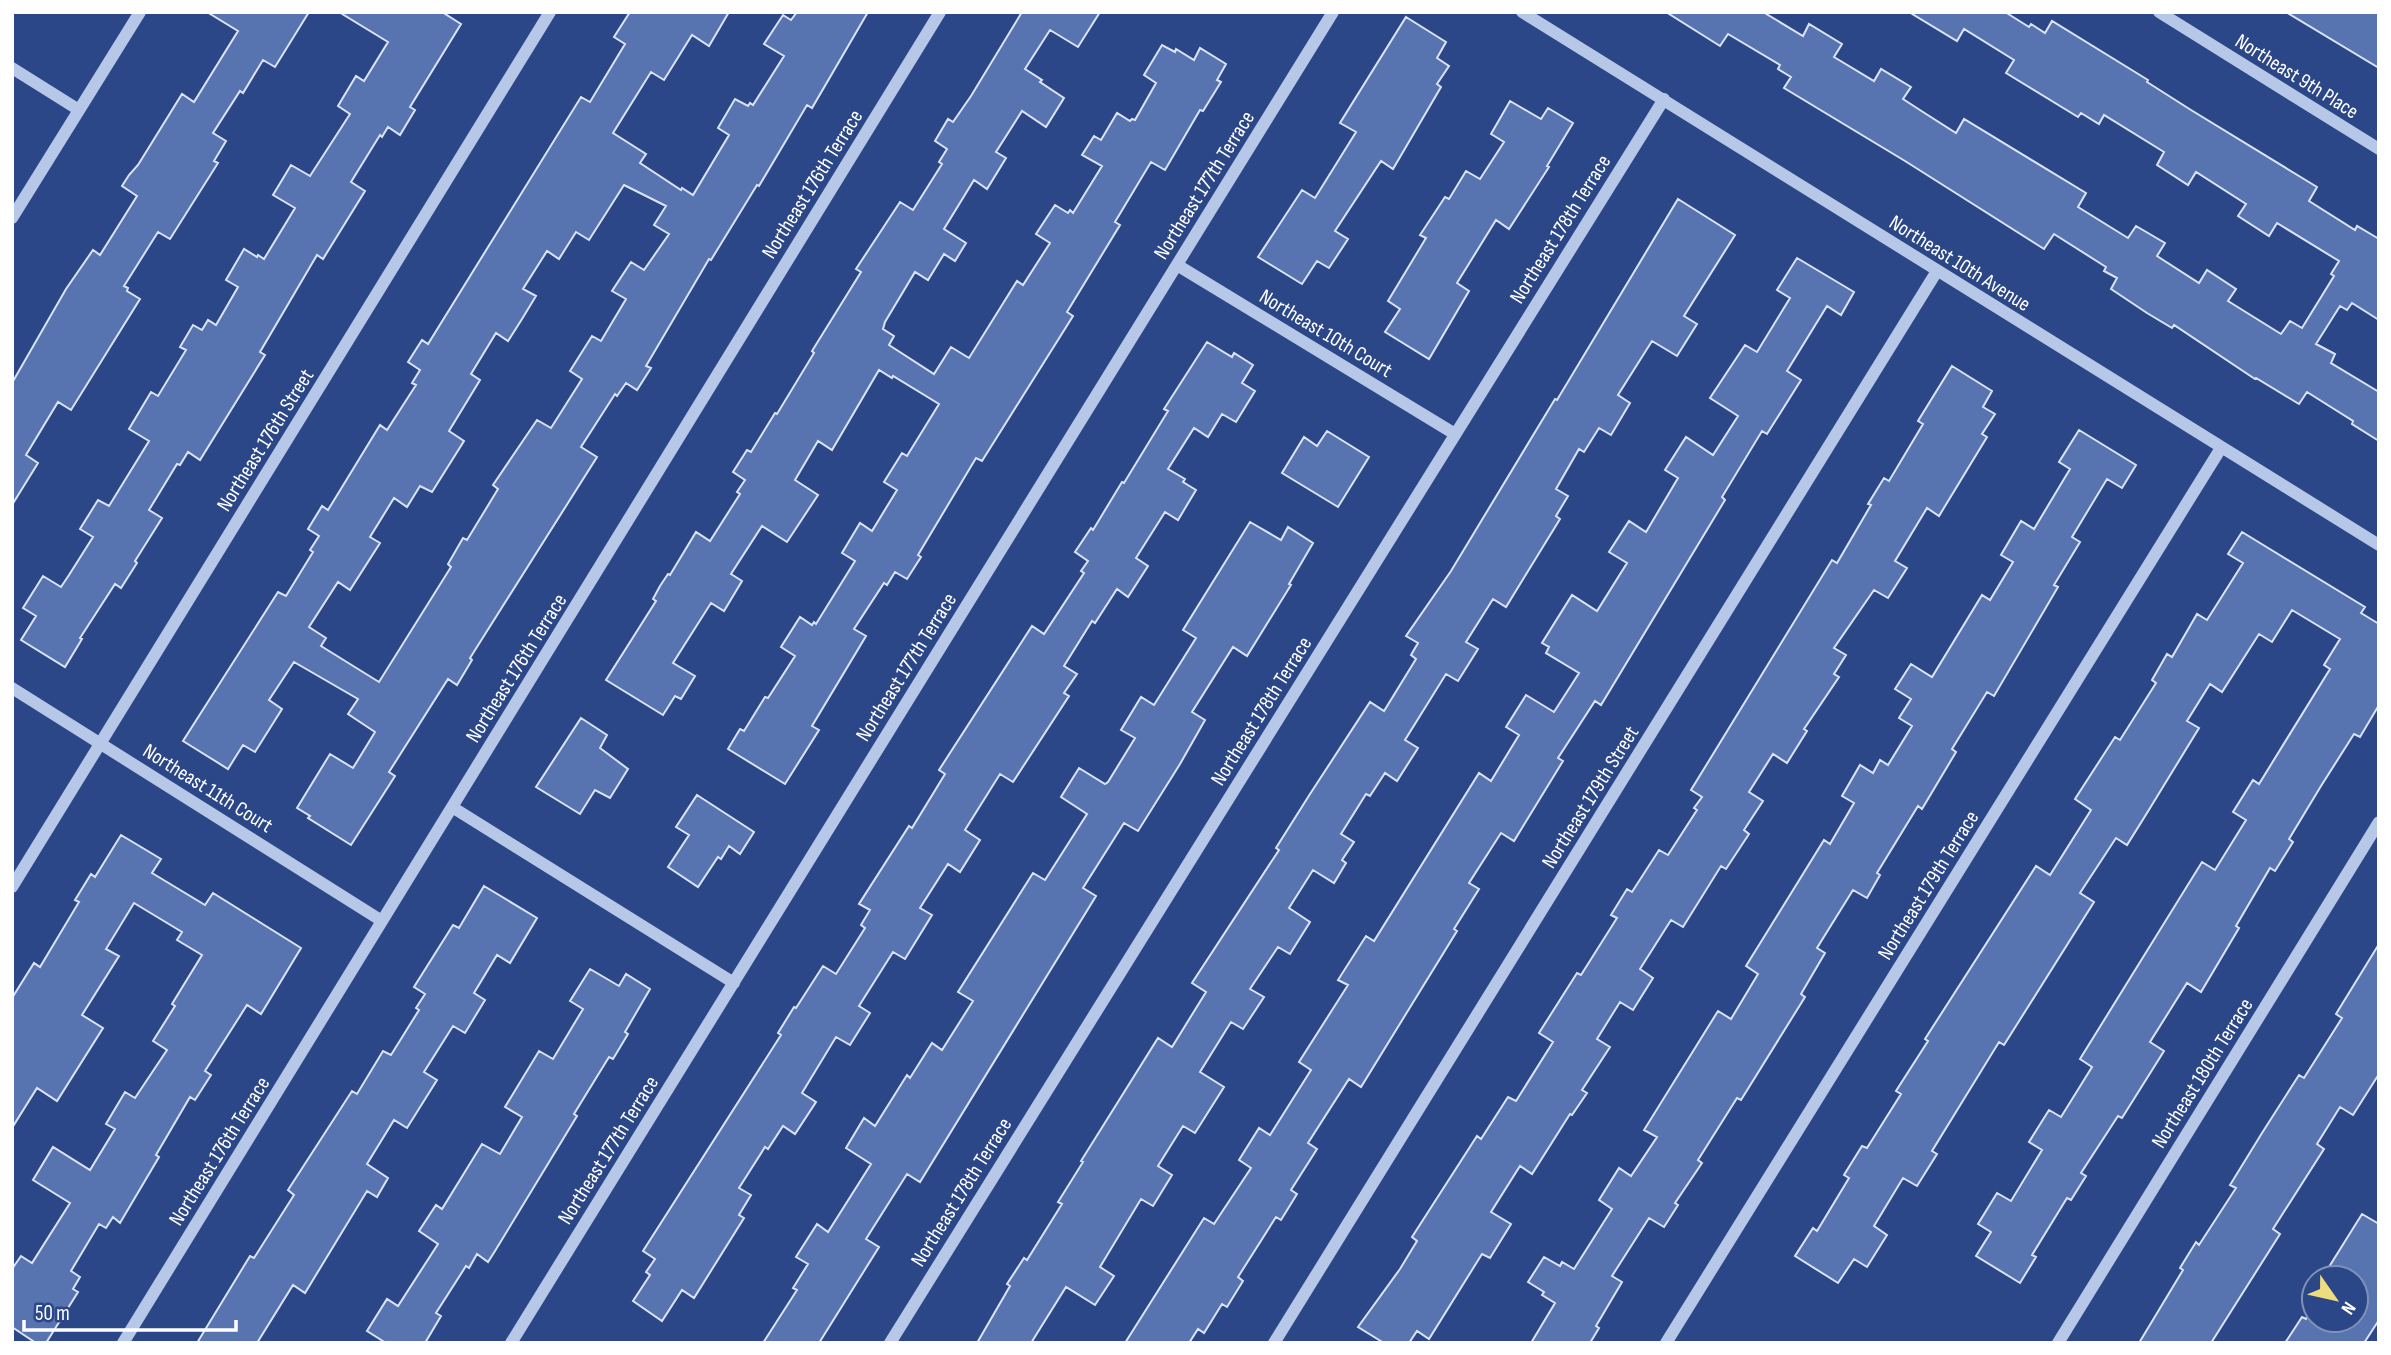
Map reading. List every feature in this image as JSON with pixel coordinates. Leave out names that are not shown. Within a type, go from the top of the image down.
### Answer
[{"type":"street","points":[[12,218],[140,12]]},
{"type":"street","name":"Northeast 176th Street","points":[[12,887],[550,12]]},
{"type":"street","name":"Northeast 176th Terrace","points":[[123,1343],[940,12]]},
{"type":"street","name":"Northeast 177th Terrace","points":[[511,1343],[1333,12]]},
{"type":"street","name":"Northeast 10th Avenue","points":[[1522,12],[2379,545]]},
{"type":"street","name":"Northeast 9th Place","points":[[2159,12],[2379,149]]},
{"type":"street","points":[[12,68],[79,110]]},
{"type":"street","name":"Northeast 178th Terrace","points":[[890,1343],[1664,99]]},
{"type":"street","name":"Northeast 10th Court","points":[[1177,265],[1455,434]]},
{"type":"street","name":"Northeast 179th Street","points":[[1274,1343],[1937,271]]},
{"type":"street","name":"Northeast 179th Terrace","points":[[1666,1343],[2221,448]]},
{"type":"street","name":"Northeast 11th Court","points":[[12,688],[383,921]]},
{"type":"street","points":[[452,807],[733,983]]},
{"type":"street","name":"Northeast 180th Terrace","points":[[2058,1343],[2379,822]]},
{"type":"building","points":[[207,12],[309,12],[275,67],[263,60],[243,93],[240,91],[213,133],[226,141],[214,161],[218,163],[170,239],[158,232],[124,286],[140,299],[71,410],[58,402],[26,455],[38,463],[12,505],[12,383],[66,289],[93,250],[100,255],[137,196],[122,186],[129,175],[182,94],[194,102],[238,31]]},
{"type":"building","points":[[339,12],[442,12],[461,24],[410,107],[415,110],[400,135],[388,127],[382,137],[380,135],[351,182],[365,191],[323,259],[317,255],[260,352],[265,355],[200,460],[188,452],[180,465],[177,464],[149,510],[162,518],[121,588],[115,584],[80,638],[82,639],[65,667],[21,640],[36,616],[23,608],[43,576],[61,587],[93,537],[80,529],[98,500],[109,506],[149,441],[129,429],[151,392],[158,396],[186,350],[180,347],[193,325],[202,330],[208,320],[216,325],[238,287],[226,280],[244,249],[264,259],[295,208],[273,195],[291,165],[310,176],[350,114],[338,106],[356,76],[364,81],[388,42]]},
{"type":"building","points":[[630,12],[729,12],[709,46],[692,35],[664,80],[651,72],[613,133],[646,154],[640,163],[693,195],[729,135],[718,128],[735,99],[748,106],[750,103],[753,105],[784,56],[764,44],[783,15],[791,20],[797,12],[868,12],[812,108],[807,105],[759,186],[757,185],[711,260],[709,259],[646,366],[651,368],[637,390],[626,383],[617,396],[615,394],[581,447],[597,457],[470,658],[472,660],[457,685],[448,679],[389,772],[395,776],[351,845],[297,808],[330,754],[353,768],[375,732],[348,714],[358,699],[294,662],[269,700],[282,709],[255,752],[243,745],[228,769],[183,741],[278,592],[286,596],[313,552],[310,550],[319,536],[308,529],[322,506],[328,510],[380,425],[387,430],[416,385],[412,383],[420,370],[408,362],[422,340],[428,344],[581,97],[590,102],[625,44],[614,37]],"holes":[[[624,185],[666,206],[654,225],[669,234],[644,270],[631,262],[612,291],[626,299],[601,341],[592,336],[570,371],[582,379],[551,428],[537,420],[493,485],[498,489],[467,540],[463,538],[448,564],[451,567],[379,682],[321,646],[326,638],[309,627],[338,582],[350,590],[380,543],[370,537],[394,498],[407,507],[420,486],[432,492],[464,441],[449,431],[480,380],[471,374],[496,333],[508,341],[522,319],[536,296],[523,289],[547,251],[559,259],[576,232],[589,240]]]},
{"type":"building","points":[[1022,12],[1100,12],[1078,47],[1050,30],[1025,69],[1064,98],[1046,127],[1022,111],[996,152],[1006,158],[987,189],[974,180],[944,229],[966,243],[955,261],[944,254],[928,280],[915,272],[885,322],[883,329],[894,336],[889,345],[934,374],[951,347],[969,358],[1017,281],[1023,285],[1050,243],[1036,234],[1055,205],[1073,213],[1102,166],[1082,155],[1094,136],[1101,140],[1117,113],[1130,121],[1135,120],[1156,83],[1144,75],[1162,45],[1175,52],[1176,49],[1194,60],[1200,48],[1226,64],[1217,80],[1221,82],[1203,111],[1200,110],[1165,170],[1151,162],[1115,222],[1120,225],[1067,312],[1073,316],[982,461],[976,458],[918,555],[921,557],[907,579],[895,572],[887,585],[884,583],[854,629],[866,636],[812,726],[819,730],[785,784],[728,749],[740,729],[744,731],[765,697],[768,698],[795,656],[781,647],[800,617],[812,625],[814,622],[816,624],[855,561],[842,553],[860,523],[872,531],[897,490],[884,482],[902,453],[907,456],[939,404],[893,376],[892,378],[879,370],[832,450],[818,441],[795,480],[818,495],[787,542],[762,526],[731,574],[742,581],[724,611],[711,603],[673,663],[695,676],[681,699],[675,696],[663,715],[606,680],[656,601],[653,599],[660,586],[668,574],[670,575],[696,532],[710,541],[740,494],[737,492],[745,480],[733,472],[747,450],[751,452],[775,413],[777,414],[861,272],[856,269],[900,202],[913,210],[942,164],[939,162],[947,149],[935,141],[948,119],[953,122],[971,96]]},
{"type":"building","points":[[1666,12],[1763,12],[1803,36],[1809,24],[1842,44],[1834,57],[1874,81],[1881,69],[1911,87],[1903,99],[1956,133],[1964,119],[2086,193],[2078,207],[2128,238],[2136,226],[2165,243],[2157,256],[2199,283],[2207,270],[2236,289],[2228,301],[2281,334],[2290,321],[2302,328],[2334,276],[2331,274],[2339,261],[2277,223],[2269,236],[2238,216],[2246,204],[2196,172],[2188,185],[2157,165],[2164,152],[2104,115],[2099,124],[2081,113],[2078,117],[2006,73],[2014,60],[1964,29],[1957,41],[1909,12],[2005,12],[2029,27],[2031,24],[2045,33],[2052,21],[2317,187],[2309,201],[2355,230],[2357,226],[2379,239],[2379,320],[2352,303],[2347,310],[2340,306],[2316,344],[2335,354],[2331,363],[2379,392],[2379,441],[2307,392],[2299,404],[2255,379],[2174,325],[2172,328],[2147,313],[2111,289],[2117,278],[2104,271],[2106,267],[2054,234],[2044,249],[1784,88],[1791,77],[1778,69],[1780,65],[1728,34],[1720,46]]},
{"type":"building","points":[[2286,12],[2379,12],[2379,68]]},
{"type":"building","points":[[1406,17],[1446,42],[1437,58],[1449,66],[1437,84],[1441,87],[1393,169],[1381,161],[1335,231],[1348,239],[1329,268],[1317,261],[1302,284],[1258,257],[1302,190],[1315,198],[1356,132],[1340,123]]},
{"type":"building","points":[[1510,101],[1541,119],[1548,108],[1573,123],[1547,166],[1549,167],[1509,229],[1496,220],[1457,283],[1469,291],[1429,359],[1385,332],[1400,309],[1388,301],[1426,238],[1420,235],[1445,197],[1449,199],[1466,171],[1480,179],[1504,142],[1491,134]]},
{"type":"building","points":[[1678,199],[1735,235],[1684,316],[1697,324],[1677,356],[1652,341],[1618,395],[1630,403],[1611,435],[1599,428],[1584,452],[1579,449],[1556,489],[1568,496],[1556,516],[1560,519],[1506,607],[1493,599],[1466,642],[1478,649],[1458,681],[1446,674],[1405,740],[1418,748],[1397,781],[1385,773],[1370,796],[1366,794],[1341,834],[1354,842],[1342,860],[1346,863],[1334,883],[1313,870],[1289,908],[1310,922],[1290,954],[1278,947],[1250,989],[1264,997],[1243,1029],[1231,1022],[1200,1072],[1224,1087],[1195,1133],[1183,1126],[1158,1166],[1172,1175],[1153,1206],[1141,1199],[1100,1267],[1114,1276],[1095,1305],[1066,1287],[1031,1343],[977,1343],[1010,1286],[1007,1284],[1024,1258],[1027,1260],[1062,1204],[1058,1202],[1083,1162],[1081,1161],[1158,1038],[1172,1047],[1206,992],[1192,983],[1279,850],[1276,848],[1310,794],[1370,702],[1384,711],[1416,659],[1411,655],[1418,643],[1406,636],[1451,571]]},
{"type":"building","points":[[1797,258],[1854,292],[1841,315],[1827,306],[1787,371],[1801,380],[1767,434],[1762,431],[1722,497],[1725,500],[1601,705],[1595,701],[1558,758],[1563,761],[1514,841],[1501,833],[1469,883],[1479,889],[1454,929],[1457,931],[1361,1087],[1349,1079],[1308,1143],[1317,1149],[1291,1190],[1297,1194],[1281,1220],[1276,1217],[1238,1277],[1243,1281],[1227,1307],[1222,1304],[1204,1333],[1198,1329],[1189,1343],[1125,1343],[1204,1218],[1214,1224],[1251,1168],[1239,1160],[1259,1128],[1270,1135],[1311,1070],[1299,1062],[1348,985],[1338,980],[1366,936],[1374,941],[1479,773],[1491,781],[1519,735],[1506,727],[1526,695],[1554,712],[1579,673],[1546,653],[1549,647],[1542,643],[1572,595],[1597,611],[1627,563],[1609,552],[1629,521],[1646,532],[1678,478],[1665,470],[1686,437],[1713,455],[1738,416],[1710,398],[1745,345],[1757,352],[1790,298],[1777,290]]},
{"type":"building","points":[[1207,342],[1232,357],[1234,353],[1253,365],[1242,383],[1255,391],[1236,422],[1222,414],[1208,437],[1194,428],[1168,469],[1185,479],[1183,482],[1196,490],[1178,520],[1165,512],[1136,558],[1148,566],[1128,597],[1117,589],[1095,623],[1092,621],[1064,666],[1077,674],[1064,693],[1069,696],[1013,782],[1000,774],[965,830],[980,840],[960,872],[948,864],[920,908],[932,915],[905,959],[893,952],[859,1006],[870,1013],[850,1045],[836,1037],[802,1093],[816,1102],[795,1134],[783,1126],[768,1149],[765,1147],[739,1188],[751,1195],[739,1215],[744,1218],[694,1298],[682,1290],[662,1321],[633,1301],[650,1275],[646,1272],[655,1259],[643,1251],[781,1035],[778,1033],[794,1007],[796,1008],[823,966],[836,974],[865,928],[861,925],[870,910],[859,904],[909,826],[912,828],[945,774],[939,770],[1032,626],[1044,634],[1084,573],[1081,571],[1088,561],[1075,552],[1091,528],[1093,530],[1122,482],[1124,483],[1168,411],[1164,409]]},
{"type":"building","points":[[1952,366],[1992,391],[1983,407],[1995,414],[1982,434],[1987,437],[1939,516],[1927,508],[1895,561],[1907,568],[1888,598],[1874,590],[1834,648],[1846,655],[1834,674],[1839,677],[1804,729],[1807,731],[1787,763],[1773,754],[1749,792],[1763,801],[1744,830],[1749,834],[1726,869],[1721,866],[1683,927],[1671,920],[1640,969],[1653,978],[1633,1010],[1620,1002],[1597,1039],[1610,1047],[1582,1090],[1587,1093],[1572,1115],[1570,1114],[1532,1174],[1520,1166],[1491,1212],[1511,1224],[1490,1258],[1482,1254],[1429,1339],[1417,1331],[1409,1343],[1384,1343],[1358,1327],[1400,1269],[1417,1241],[1412,1237],[1477,1136],[1481,1139],[1508,1097],[1516,1101],[1553,1042],[1539,1033],[1577,973],[1581,975],[1617,918],[1611,915],[1627,889],[1632,892],[1659,850],[1668,855],[1697,810],[1694,808],[1702,797],[1691,790],[1832,560],[1837,563],[1884,478],[1889,481],[1923,424],[1918,421]]},
{"type":"building","points":[[2079,430],[2136,465],[2122,488],[2107,479],[2072,537],[2080,542],[2054,585],[2058,587],[1994,696],[1987,692],[1952,749],[1956,752],[1922,809],[1918,806],[1877,873],[1880,875],[1867,898],[1853,890],[1817,948],[1825,953],[1801,994],[1805,997],[1741,1100],[1737,1098],[1698,1160],[1702,1163],[1675,1203],[1678,1205],[1664,1227],[1649,1218],[1612,1276],[1622,1282],[1596,1326],[1599,1328],[1590,1343],[1531,1343],[1555,1303],[1528,1282],[1544,1257],[1560,1266],[1562,1262],[1574,1269],[1612,1209],[1599,1200],[1619,1168],[1631,1176],[1657,1137],[1644,1130],[1718,1011],[1731,1019],[1758,974],[1746,966],[1824,840],[1830,844],[1854,803],[1842,796],[1860,765],[1873,773],[1880,760],[1888,765],[1912,726],[1899,718],[1911,699],[1895,689],[1911,664],[1932,677],[1982,595],[1990,600],[2013,562],[2001,555],[2021,521],[2034,529],[2070,469],[2059,462]]},
{"type":"building","points":[[1327,431],[1369,457],[1338,507],[1282,473],[1304,437],[1317,446]]},
{"type":"building","points":[[1250,522],[1281,540],[1288,527],[1313,543],[1289,584],[1291,585],[1247,656],[1233,647],[1192,712],[1205,720],[1180,764],[1138,831],[1124,823],[1083,888],[1096,896],[920,1182],[907,1174],[866,1239],[879,1247],[819,1343],[763,1343],[797,1290],[793,1288],[808,1264],[796,1257],[817,1224],[828,1232],[871,1164],[846,1148],[864,1118],[875,1126],[907,1075],[910,1078],[932,1043],[942,1050],[973,1001],[958,992],[1033,873],[1045,880],[1087,814],[1061,797],[1079,768],[1105,784],[1108,782],[1135,738],[1121,730],[1141,697],[1154,705],[1196,638],[1183,630]]},
{"type":"building","points":[[2242,532],[2365,607],[2361,613],[2379,624],[2379,705],[2360,737],[2354,734],[2321,786],[2289,839],[2293,842],[2275,871],[2270,868],[2201,992],[2187,983],[2150,1042],[2164,1051],[2122,1118],[2118,1116],[2081,1173],[2086,1176],[2071,1200],[2067,1198],[2032,1255],[2036,1257],[2020,1283],[1976,1256],[1991,1232],[1978,1224],[1997,1193],[2011,1201],[2042,1150],[2029,1142],[2049,1110],[2061,1117],[2092,1067],[2080,1059],[2202,862],[2215,870],[2246,820],[2233,812],[2253,780],[2259,784],[2330,669],[2324,665],[2340,639],[2292,610],[2272,642],[2259,634],[2222,692],[2210,684],[2187,721],[2199,728],[2147,813],[2127,845],[2116,838],[2080,893],[2094,902],[2004,1045],[1999,1042],[1932,1151],[1937,1154],[1917,1186],[1903,1178],[1874,1226],[1887,1235],[1867,1267],[1854,1259],[1838,1283],[1795,1256],[1813,1228],[1817,1231],[1849,1178],[1844,1175],[1862,1146],[1867,1148],[1901,1094],[1896,1091],[1928,1041],[1925,1039],[2036,866],[2050,875],[2091,810],[2075,799],[2115,737],[2120,740],[2156,683],[2152,680],[2167,654],[2172,657],[2197,614],[2207,620],[2243,563],[2228,554]]},
{"type":"building","points":[[581,718],[607,735],[600,748],[628,769],[610,798],[595,790],[580,814],[536,787]]},
{"type":"building","points":[[697,795],[754,832],[740,854],[729,846],[721,859],[718,857],[698,887],[668,867],[689,835],[676,827]]},
{"type":"building","points":[[121,835],[161,859],[152,873],[205,905],[213,893],[301,948],[261,1014],[247,1005],[205,1071],[211,1075],[195,1100],[190,1097],[120,1223],[113,1217],[106,1228],[99,1224],[71,1271],[80,1277],[73,1289],[78,1292],[46,1343],[36,1343],[12,1327],[12,1269],[21,1256],[32,1263],[70,1203],[33,1180],[53,1147],[90,1170],[115,1129],[106,1124],[125,1092],[135,1098],[167,1050],[153,1041],[202,955],[177,940],[182,932],[134,903],[106,949],[119,956],[82,1015],[103,1028],[57,1101],[37,1088],[12,1128],[12,998],[34,963],[40,967],[79,902],[75,900],[91,874],[95,877]]},
{"type":"building","points":[[484,886],[537,918],[510,963],[497,955],[474,993],[485,1000],[465,1033],[453,1026],[424,1072],[437,1080],[407,1128],[394,1120],[367,1164],[388,1178],[377,1197],[367,1191],[305,1293],[293,1285],[257,1343],[197,1343],[250,1256],[254,1258],[294,1195],[288,1190],[352,1091],[357,1094],[383,1051],[391,1055],[419,1010],[416,1008],[425,994],[414,987],[453,925],[459,928]]},
{"type":"building","points":[[2379,944],[2379,1074],[2353,1115],[2340,1107],[2317,1144],[2324,1149],[2273,1229],[2280,1234],[2211,1343],[2139,1343],[2183,1270],[2180,1268],[2196,1242],[2199,1245],[2236,1188],[2230,1185],[2262,1133],[2299,1075],[2304,1078],[2342,1018],[2336,1014]]},
{"type":"building","points":[[590,969],[619,986],[626,974],[650,989],[625,1032],[628,1034],[613,1059],[609,1057],[574,1114],[577,1116],[488,1262],[477,1254],[469,1268],[466,1266],[436,1313],[441,1316],[425,1343],[386,1343],[367,1331],[387,1299],[398,1306],[438,1244],[419,1231],[436,1205],[442,1209],[482,1144],[500,1154],[522,1117],[505,1107],[539,1051],[553,1059],[583,1009],[570,1001]]},
{"type":"building","points":[[2362,1214],[2379,1224],[2379,1320],[2370,1334],[2370,1264],[2331,1264]]},
{"type":"building","points":[[2300,1320],[2300,1334],[2370,1334],[2364,1343],[2285,1343]]}]
